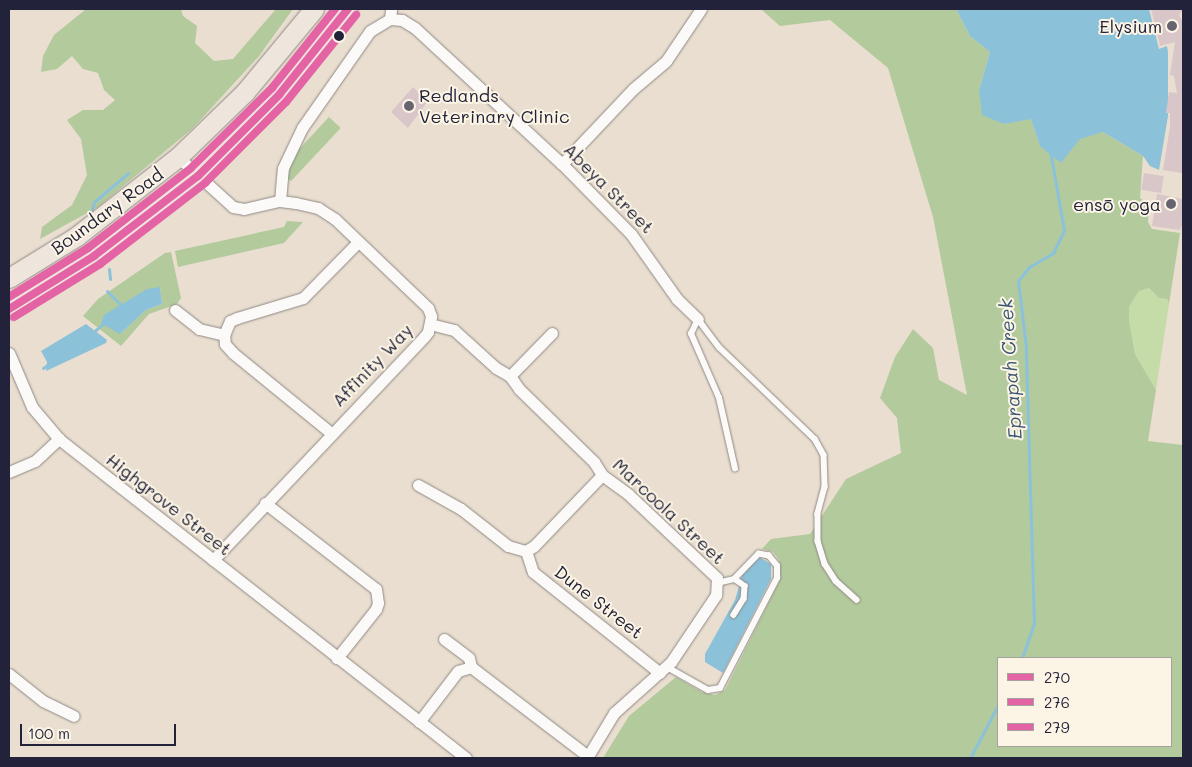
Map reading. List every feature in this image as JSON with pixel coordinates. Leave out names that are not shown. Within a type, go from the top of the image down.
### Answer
[{"type":"highway","name":"Boundary Road","points":[[12,274],[124,202],[178,158],[245,92],[314,9]]},
{"type":"highway","name":"Boundary Road","points":[[9,309],[94,256],[198,176],[279,95],[348,9]]},
{"type":"street","points":[[562,164],[633,89],[666,61],[701,9]]},
{"type":"street","points":[[280,201],[283,168],[302,128],[370,31],[391,14]]},
{"type":"street","name":"Abeya Street","points":[[391,14],[415,28],[562,164],[636,240],[677,299],[698,319]]},
{"type":"street","name":"Boundary Road","points":[[178,158],[198,176]]},
{"type":"street","name":"Affinity Way","points":[[198,176],[233,207],[244,209],[280,201],[318,208],[335,219],[428,308],[430,324],[424,337],[331,433],[213,560]]},
{"type":"street","points":[[331,433],[233,353],[225,344],[224,335],[230,321],[303,298],[358,242]]},
{"type":"street","points":[[175,310],[199,329],[224,335]]},
{"type":"street","name":"Marcoola Street","points":[[430,324],[454,330],[496,368],[510,376],[519,390],[594,462],[602,475],[614,482],[713,572],[717,583],[716,595],[664,670],[614,713],[588,757]]},
{"type":"street","points":[[510,376],[552,333]]},
{"type":"street","name":"Highgrove Street","points":[[9,354],[32,407],[59,439],[466,758]]},
{"type":"street","points":[[9,472],[35,461],[59,439]]},
{"type":"street","points":[[418,485],[461,509],[508,546],[526,551],[534,546],[602,475]]},
{"type":"street","points":[[265,503],[376,589],[378,603],[376,610],[337,658]]},
{"type":"street","name":"Dune Street","points":[[526,551],[533,572],[664,670]]},
{"type":"street","points":[[444,639],[469,658],[471,667],[588,757]]},
{"type":"street","points":[[419,722],[458,671],[471,667]]},
{"type":"street","points":[[9,674],[43,701],[74,716]]},
{"type":"lane","points":[[735,469],[719,398],[691,334],[698,319],[720,348],[815,438],[824,455],[825,487],[818,514],[818,541],[825,564],[836,581],[857,600]]},
{"type":"lane","points":[[664,670],[708,690],[720,688],[777,578],[777,566],[769,556],[759,554],[735,580]]},
{"type":"lane","points":[[717,583],[735,580],[743,583],[746,592],[734,615]]},
{"type":"green space","points":[[86,9],[181,9],[183,16],[197,26],[195,43],[214,61],[233,59],[276,9],[293,9],[259,56],[193,128],[98,207],[40,239],[42,227],[72,205],[87,175],[81,139],[67,120],[83,110],[103,110],[115,100],[104,90],[98,73],[83,69],[72,56],[57,69],[41,72],[43,56],[54,35]]},
{"type":"green space","points":[[761,9],[956,9],[970,36],[990,52],[979,90],[1004,124],[1031,118],[1040,146],[1103,132],[1143,156],[1140,198],[1149,204],[1148,222],[1152,229],[1180,233],[1169,304],[1167,299],[1159,298],[1149,288],[1139,291],[1129,307],[1129,320],[1135,354],[1156,390],[1148,441],[1183,445],[1183,758],[603,758],[629,716],[676,677],[702,692],[715,695],[725,690],[780,580],[779,560],[773,552],[762,549],[771,539],[810,534],[846,479],[901,453],[897,418],[880,398],[895,357],[913,329],[933,348],[939,380],[967,395],[933,217],[888,68],[830,20],[780,26]]},
{"type":"green space","points":[[329,117],[341,128],[291,181],[279,170]]},
{"type":"green space","points":[[287,221],[303,222],[284,243],[178,267],[175,251],[284,227]]},
{"type":"green space","points":[[171,252],[181,298],[177,304],[149,314],[121,346],[83,316],[98,299],[165,253]],"holes":[[[160,287],[162,304],[146,310],[120,334]]]},
{"type":"green space","points":[[1149,288],[1159,298],[1167,299],[1169,304],[1156,390],[1135,354],[1129,320],[1129,307],[1139,291]]},
{"type":"water","points":[[956,9],[1149,9],[1159,49],[1167,46],[1168,52],[1168,116],[1159,170],[1150,166],[1143,156],[1103,132],[1080,139],[1061,163],[1040,146],[1031,119],[1004,124],[982,115],[979,90],[990,52],[970,36]]},
{"type":"water","points":[[160,287],[162,304],[146,310],[120,334],[101,323],[104,315],[147,289]]},
{"type":"water","points":[[86,324],[107,340],[106,343],[46,371],[47,362],[41,351]]},
{"type":"water","points":[[759,557],[771,564],[771,579],[723,673],[705,662],[705,654],[735,600],[743,572]]},
{"type":"building","points":[[1151,9],[1183,9],[1179,15],[1183,23],[1182,173],[1163,170],[1170,127],[1170,113],[1166,113],[1169,92],[1177,93],[1174,76],[1170,75],[1175,42],[1160,46]]},
{"type":"building","name":"Redlands Veterinary Clinic","points":[[413,87],[428,101],[408,128],[391,112]]},
{"type":"building","points":[[1144,173],[1164,176],[1161,193],[1141,190]]},
{"type":"building","points":[[1157,194],[1183,199],[1183,223],[1180,230],[1152,226]]},
{"type":"waterway","name":"Eprapah Creek","points":[[1022,657],[1034,624],[1026,347],[1018,281],[1029,267],[1053,253],[1064,230],[1050,151]]},
{"type":"waterway","points":[[91,213],[94,202],[128,173]]},
{"type":"waterway","points":[[109,269],[110,279]]},
{"type":"waterway","points":[[107,291],[123,307]]},
{"type":"waterway","points":[[93,332],[106,322]]},
{"type":"waterway","points":[[43,368],[49,364]]},
{"type":"waterway","name":"Eprapah Creek","points":[[970,758],[997,707]]},
{"type":"transit line","name":"279","points":[[9,297],[88,248],[191,168],[272,88],[335,9]]},
{"type":"transit line","name":"270","points":[[9,309],[94,256],[198,176],[279,95],[348,9]]},
{"type":"transit line","name":"276","points":[[14,317],[100,264],[205,183],[286,102],[356,15]]},
{"type":"place","name":"Elysium","points":[[1172,26]]},
{"type":"place","name":"Redlands Veterinary Clinic","points":[[409,106]]},
{"type":"place","name":"ensō yoga","points":[[1171,204]]}]
